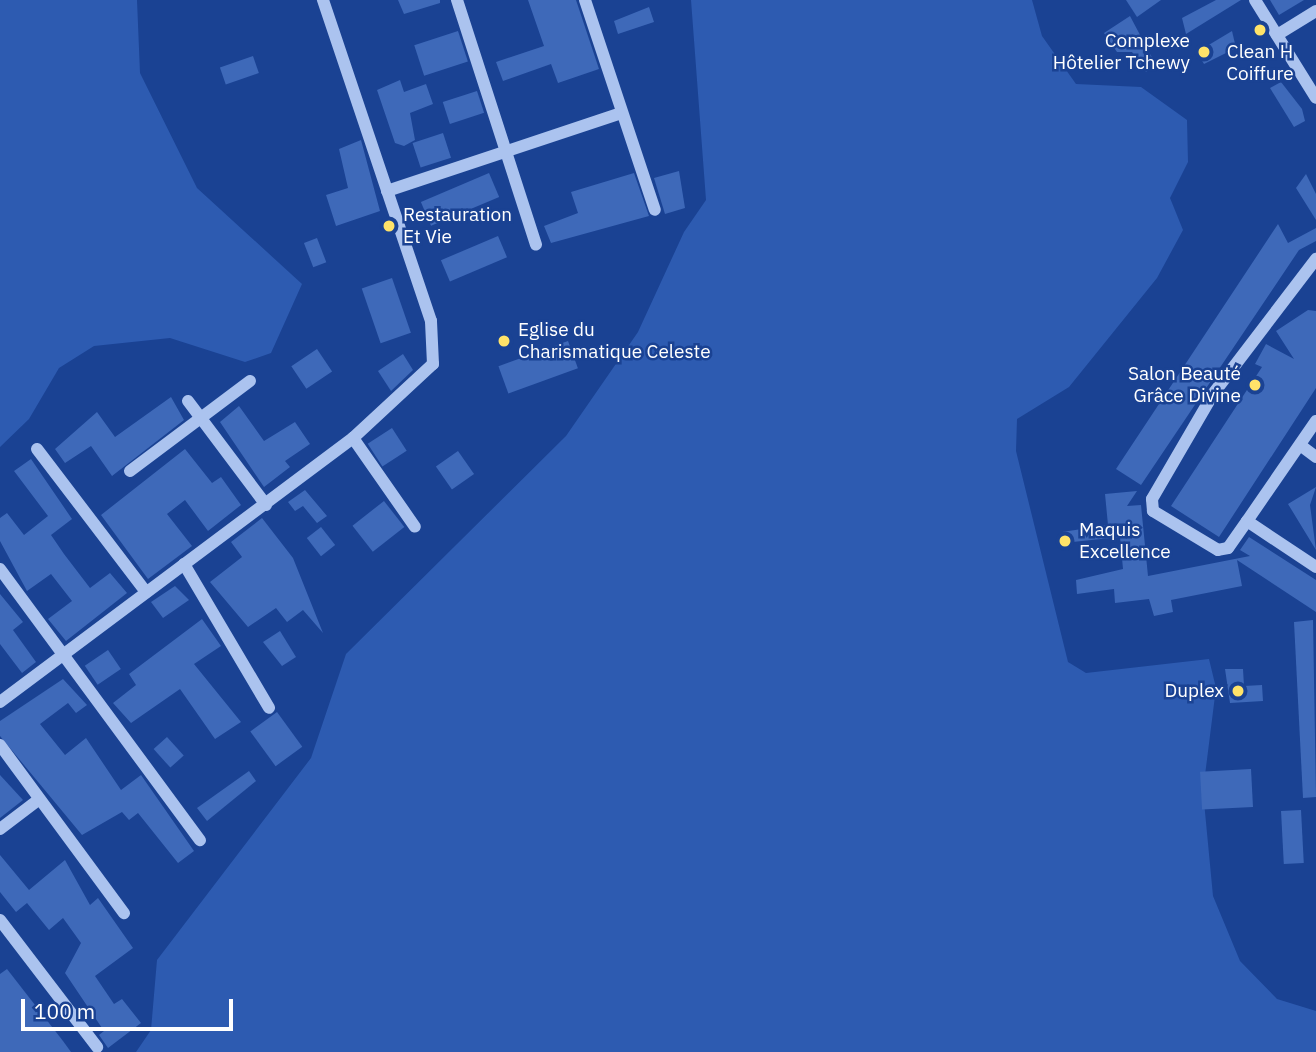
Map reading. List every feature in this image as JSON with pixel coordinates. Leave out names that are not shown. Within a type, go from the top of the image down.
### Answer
[{"type":"street","points":[[0,702],[266,505],[353,438],[423,379],[437,345],[323,0]]},
{"type":"street","points":[[457,0],[536,245]]},
{"type":"street","points":[[585,0],[655,210]]},
{"type":"street","points":[[1255,0],[1316,97]]},
{"type":"street","points":[[1278,35],[1316,11]]},
{"type":"street","points":[[387,191],[621,113]]},
{"type":"street","points":[[1316,259],[1213,394],[1152,499],[1153,511],[1217,550],[1228,548],[1316,421]]},
{"type":"street","points":[[130,471],[250,381]]},
{"type":"street","points":[[188,401],[266,505]]},
{"type":"street","points":[[353,438],[415,527]]},
{"type":"street","points":[[1300,444],[1316,457]]},
{"type":"street","points":[[37,449],[146,592]]},
{"type":"street","points":[[1247,521],[1316,567]]},
{"type":"street","points":[[184,564],[269,708]]},
{"type":"street","points":[[0,569],[200,839]]},
{"type":"street","points":[[0,745],[124,913]]},
{"type":"street","points":[[0,829],[38,800]]},
{"type":"street","points":[[0,920],[97,1047]]},
{"type":"shaded area","points":[[0,0],[137,0],[140,73],[197,188],[302,284],[271,353],[245,362],[170,338],[94,346],[59,368],[29,419],[0,447]]},
{"type":"shaded area","points":[[691,0],[1032,0],[1042,36],[1076,84],[1141,87],[1187,120],[1188,162],[1170,198],[1183,230],[1157,278],[1069,387],[1017,419],[1016,451],[1068,662],[1086,673],[1209,659],[1216,688],[1203,791],[1213,896],[1240,961],[1277,999],[1316,1011],[1316,1052],[136,1052],[151,1030],[157,960],[311,758],[346,654],[566,436],[638,332],[684,232],[706,200]]},
{"type":"building","points":[[398,0],[440,0],[440,3],[404,14]]},
{"type":"building","points":[[528,0],[576,0],[599,69],[558,83],[551,64],[503,81],[496,62],[544,46]]},
{"type":"building","points":[[1126,0],[1161,0],[1137,17]]},
{"type":"building","points":[[1216,0],[1241,0],[1186,34],[1182,18]]},
{"type":"building","points":[[1270,0],[1304,0],[1279,15]]},
{"type":"building","points":[[649,7],[654,22],[618,34],[614,21]]},
{"type":"building","points":[[1130,16],[1156,65],[1146,72],[1132,52],[1117,52],[1104,33]]},
{"type":"building","points":[[458,31],[468,61],[424,76],[414,45]]},
{"type":"building","points":[[1232,31],[1236,48],[1204,64],[1197,52]]},
{"type":"building","points":[[253,56],[259,73],[226,84],[220,67]]},
{"type":"building","points":[[400,80],[404,92],[426,84],[433,104],[410,113],[415,140],[404,146],[395,143],[377,90]]},
{"type":"building","points":[[1281,82],[1302,109],[1305,121],[1294,127],[1270,88]]},
{"type":"building","points":[[477,91],[484,113],[450,124],[443,102]]},
{"type":"building","points":[[443,133],[451,158],[421,168],[413,143]]},
{"type":"building","points":[[361,140],[380,211],[336,226],[326,195],[348,188],[339,149]]},
{"type":"building","points":[[679,171],[685,208],[665,214],[654,178]]},
{"type":"building","points":[[489,173],[499,197],[431,226],[421,202]]},
{"type":"building","points":[[634,173],[649,216],[551,243],[544,226],[578,213],[571,192]]},
{"type":"building","points":[[1306,174],[1316,194],[1316,220],[1296,188]]},
{"type":"building","points":[[1278,224],[1288,243],[1316,228],[1316,241],[1299,250],[1141,485],[1116,469]]},
{"type":"building","points":[[498,236],[507,257],[450,281],[441,260]]},
{"type":"building","points":[[317,238],[326,262],[313,267],[304,243]]},
{"type":"building","points":[[392,278],[411,333],[381,343],[362,288]]},
{"type":"building","points":[[1308,310],[1316,311],[1316,388],[1219,537],[1171,506],[1262,367],[1255,364],[1266,344],[1294,359],[1276,331]]},
{"type":"building","points":[[568,341],[578,368],[508,394],[498,366]]},
{"type":"building","points":[[317,349],[332,371],[306,389],[291,366]]},
{"type":"building","points":[[403,354],[413,370],[391,391],[378,371]]},
{"type":"building","points":[[171,397],[184,420],[112,476],[91,446],[65,463],[55,449],[97,412],[115,437]]},
{"type":"building","points":[[239,406],[264,441],[295,422],[310,444],[285,461],[290,467],[264,487],[220,422]]},
{"type":"building","points":[[392,428],[407,451],[382,466],[368,444]]},
{"type":"building","points":[[185,449],[212,483],[221,477],[241,505],[208,531],[185,500],[167,514],[192,546],[148,579],[101,515]]},
{"type":"building","points":[[458,451],[474,474],[452,489],[436,466]]},
{"type":"building","points":[[31,459],[72,519],[51,535],[64,554],[90,588],[110,573],[127,593],[66,641],[48,619],[72,601],[51,574],[27,591],[0,541],[0,518],[7,513],[24,535],[48,516],[14,471]]},
{"type":"building","points":[[1316,487],[1310,505],[1316,550],[1288,504]]},
{"type":"building","points":[[305,490],[327,516],[317,523],[303,506],[295,511],[288,502]]},
{"type":"building","points":[[1137,491],[1127,506],[1141,505],[1148,576],[1250,556],[1240,550],[1249,537],[1316,580],[1316,612],[1237,560],[1242,586],[1171,600],[1173,612],[1154,616],[1149,599],[1115,603],[1114,589],[1077,594],[1076,580],[1123,569],[1120,537],[1063,543],[1062,532],[1108,525],[1105,494]]},
{"type":"building","points":[[384,501],[404,527],[373,552],[352,526]]},
{"type":"building","points":[[262,518],[293,558],[323,633],[303,610],[287,622],[276,608],[248,627],[210,582],[242,557],[231,542]]},
{"type":"building","points":[[321,527],[335,545],[321,556],[307,538]]},
{"type":"building","points":[[175,586],[189,600],[163,618],[151,602]]},
{"type":"building","points":[[0,594],[23,622],[13,630],[36,662],[22,673],[0,644]]},
{"type":"building","points":[[202,619],[221,646],[194,664],[241,722],[215,739],[180,689],[131,723],[113,703],[136,685],[129,674]]},
{"type":"building","points":[[1313,620],[1316,797],[1303,798],[1294,622]]},
{"type":"building","points":[[280,631],[296,657],[282,666],[263,642]]},
{"type":"building","points":[[108,650],[121,669],[98,685],[85,666]]},
{"type":"building","points":[[1225,669],[1243,669],[1244,686],[1262,685],[1263,701],[1230,703]]},
{"type":"building","points":[[63,679],[87,705],[76,713],[68,703],[40,724],[65,755],[86,738],[121,790],[141,775],[194,851],[178,863],[138,813],[129,820],[122,812],[82,835],[0,736],[0,721]]},
{"type":"building","points":[[277,712],[302,747],[276,766],[250,731]]},
{"type":"building","points":[[167,737],[184,756],[170,768],[154,749]]},
{"type":"building","points":[[1251,769],[1253,807],[1202,810],[1200,772]]},
{"type":"building","points":[[249,771],[256,781],[207,821],[197,808]]},
{"type":"building","points":[[0,775],[23,800],[0,818]]},
{"type":"building","points":[[1301,810],[1304,863],[1284,864],[1281,811]]},
{"type":"building","points":[[0,855],[29,890],[65,860],[90,905],[98,898],[133,948],[95,976],[114,1004],[122,999],[141,1023],[108,1048],[99,1035],[104,1031],[65,973],[81,943],[63,918],[49,930],[27,903],[16,912],[0,892]]},
{"type":"building","points":[[7,969],[71,1052],[0,1052],[0,974]]},
{"type":"place","name":"Clean H Coiffure","points":[[1260,30]]},
{"type":"place","name":"Complexe Hôtelier Tchewy","points":[[1204,52]]},
{"type":"place","name":"Restauration Et Vie","points":[[389,226]]},
{"type":"place","name":"Eglise du Charismatique Celeste","points":[[504,341]]},
{"type":"place","name":"Salon Beauté Grâce Divine","points":[[1255,385]]},
{"type":"place","name":"Maquis Excellence","points":[[1065,541]]},
{"type":"place","name":"Duplex","points":[[1238,691]]}]
